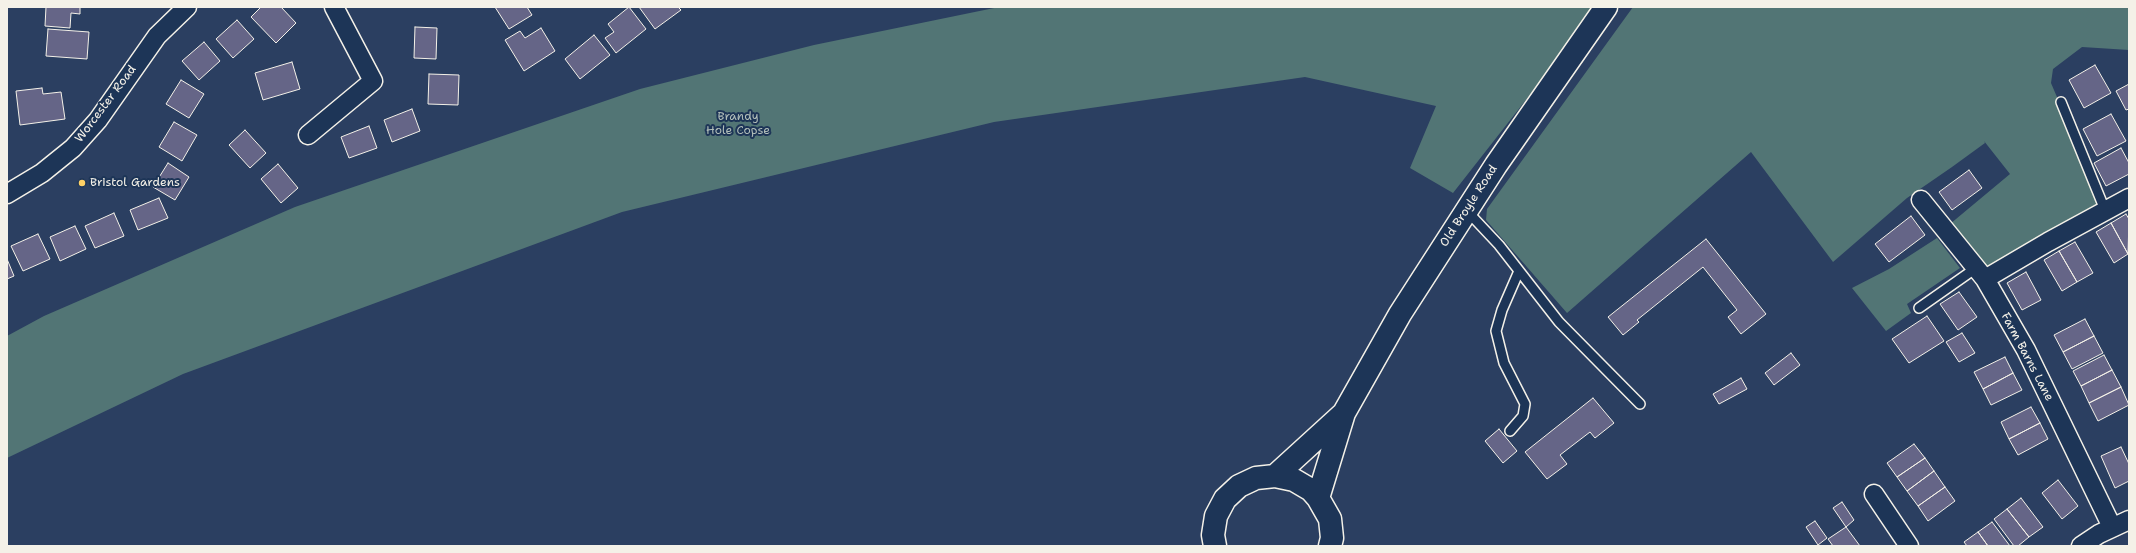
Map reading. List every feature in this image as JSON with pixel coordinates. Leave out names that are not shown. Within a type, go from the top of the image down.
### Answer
[{"type":"main road","name":"Old Broyle Road","points":[[1318,498],[1344,413],[1400,314],[1466,210],[1606,7]]},
{"type":"main road","name":"Old Broyle Road","points":[[1275,476],[1344,413]]},
{"type":"main road","points":[[1215,546],[1213,535],[1216,516],[1225,499],[1239,486],[1256,478],[1275,476],[1294,480],[1311,490],[1318,498],[1330,519],[1333,543]]},
{"type":"street","points":[[308,135],[373,81],[334,7]]},
{"type":"street","name":"Worcester Road","points":[[7,194],[42,173],[73,148],[98,120],[176,10]]},
{"type":"street","points":[[1980,274],[2048,242],[2129,198]]},
{"type":"street","name":"Farm Barns Lane","points":[[1920,200],[1980,274],[2026,350],[2124,523]]},
{"type":"street","points":[[1874,494],[1909,546]]},
{"type":"street","points":[[2081,546],[2124,523]]},
{"type":"lane","points":[[2061,102],[2105,210]]},
{"type":"lane","points":[[1466,210],[1499,245],[1559,322],[1640,404]]},
{"type":"lane","points":[[1510,432],[1523,416],[1524,404],[1504,363],[1496,331],[1502,310],[1520,271]]},
{"type":"lane","points":[[1919,308],[1980,274]]},
{"type":"green space","name":"Brandy Hole Copse","points":[[999,7],[1592,7],[1547,73],[1453,193],[1410,168],[1436,106],[1305,77],[994,122],[622,212],[183,374],[7,458],[7,336],[44,316],[295,207],[640,89],[814,45]]},
{"type":"green space","points":[[1633,7],[2129,7],[2129,50],[2082,47],[2053,69],[2051,83],[2105,210],[1985,279],[1944,229],[2010,174],[1984,141],[1985,143],[1907,198],[1833,262],[1751,152],[1567,313],[1486,220],[1487,209]]},
{"type":"green space","points":[[1937,238],[1960,268],[1907,304],[1911,313],[1886,331],[1852,288],[1889,269]]},
{"type":"building","points":[[46,7],[80,7],[80,14],[71,13],[70,28],[45,26]]},
{"type":"building","points":[[261,7],[281,7],[296,23],[276,43],[251,17]]},
{"type":"building","points":[[495,7],[527,7],[532,15],[509,29]]},
{"type":"building","points":[[629,7],[646,29],[616,53],[605,38],[614,32],[608,24]]},
{"type":"building","points":[[639,7],[678,7],[681,10],[655,29]]},
{"type":"building","points":[[237,20],[254,39],[233,58],[216,39]]},
{"type":"building","points":[[415,27],[437,28],[436,59],[414,58]]},
{"type":"building","points":[[541,28],[555,51],[524,71],[505,40],[520,31],[525,38]]},
{"type":"building","points":[[48,29],[89,32],[87,59],[46,56]]},
{"type":"building","points":[[594,35],[610,55],[580,79],[565,59]]},
{"type":"building","points":[[204,42],[220,61],[199,80],[182,61]]},
{"type":"building","points":[[292,62],[300,89],[263,100],[255,73]]},
{"type":"building","points":[[2095,65],[2111,93],[2084,108],[2069,80]]},
{"type":"building","points":[[429,74],[459,75],[458,105],[428,104]]},
{"type":"building","points":[[181,80],[204,94],[189,118],[166,104]]},
{"type":"building","points":[[2129,84],[2129,109],[2126,110],[2116,91]]},
{"type":"building","points":[[42,88],[43,94],[61,92],[65,119],[20,125],[16,91]]},
{"type":"building","points":[[412,109],[420,131],[392,142],[384,120]]},
{"type":"building","points":[[2111,114],[2126,141],[2097,156],[2083,129]]},
{"type":"building","points":[[174,122],[197,135],[182,161],[159,147]]},
{"type":"building","points":[[369,126],[377,148],[349,158],[341,137]]},
{"type":"building","points":[[245,130],[266,153],[250,168],[229,145]]},
{"type":"building","points":[[2121,148],[2129,163],[2129,174],[2106,186],[2094,163]]},
{"type":"building","points":[[168,163],[189,177],[175,200],[153,187]]},
{"type":"building","points":[[278,164],[298,188],[281,203],[261,179]]},
{"type":"building","points":[[1969,170],[1982,188],[1952,210],[1939,192]]},
{"type":"building","points":[[159,198],[168,218],[138,230],[130,210]]},
{"type":"building","points":[[114,213],[124,236],[95,248],[85,226]]},
{"type":"building","points":[[2126,214],[2129,219],[2128,254],[2111,223]]},
{"type":"building","points":[[1911,216],[1925,235],[1889,262],[1875,244]]},
{"type":"building","points":[[2111,223],[2128,254],[2114,263],[2096,232]]},
{"type":"building","points":[[75,226],[86,249],[60,261],[50,237]]},
{"type":"building","points":[[38,234],[50,259],[23,271],[11,246]]},
{"type":"building","points":[[1706,239],[1766,314],[1741,334],[1728,317],[1737,310],[1703,267],[1637,320],[1639,322],[1623,335],[1608,317]]},
{"type":"building","points":[[2075,242],[2093,273],[2077,282],[2059,251]]},
{"type":"building","points":[[2059,251],[2077,282],[2062,291],[2044,260]]},
{"type":"building","points":[[7,259],[14,276],[7,279]]},
{"type":"building","points":[[2026,272],[2041,300],[2022,310],[2007,283]]},
{"type":"building","points":[[1959,292],[1977,317],[1958,330],[1940,304]]},
{"type":"building","points":[[1927,316],[1944,341],[1909,363],[1892,339]]},
{"type":"building","points":[[2085,319],[2094,336],[2063,352],[2054,335]]},
{"type":"building","points":[[1962,333],[1975,353],[1959,362],[1946,342]]},
{"type":"building","points":[[2094,336],[2103,353],[2072,369],[2063,352]]},
{"type":"building","points":[[1791,353],[1800,365],[1774,385],[1765,373]]},
{"type":"building","points":[[2104,355],[2112,370],[2081,386],[2073,371]]},
{"type":"building","points":[[2005,357],[2013,373],[1983,389],[1974,372]]},
{"type":"building","points":[[2112,370],[2121,387],[2089,403],[2081,386]]},
{"type":"building","points":[[2013,373],[2022,390],[1991,405],[1983,389]]},
{"type":"building","points":[[1741,378],[1747,389],[1719,404],[1713,394]]},
{"type":"building","points":[[2121,387],[2129,405],[2098,421],[2089,403]]},
{"type":"building","points":[[1593,398],[1614,423],[1595,438],[1590,432],[1560,455],[1567,464],[1547,479],[1525,452]]},
{"type":"building","points":[[2031,407],[2040,423],[2009,439],[2001,422]]},
{"type":"building","points":[[2040,423],[2048,439],[2018,455],[2009,439]]},
{"type":"building","points":[[1499,429],[1517,451],[1503,463],[1485,441]]},
{"type":"building","points":[[1914,444],[1925,458],[1897,477],[1887,463]]},
{"type":"building","points":[[2121,447],[2129,464],[2129,481],[2115,488],[2101,456]]},
{"type":"building","points":[[1925,458],[1934,471],[1907,491],[1897,477]]},
{"type":"building","points":[[1934,471],[1945,487],[1918,506],[1907,491]]},
{"type":"building","points":[[2058,480],[2078,506],[2062,519],[2042,493]]},
{"type":"building","points":[[1945,487],[1955,501],[1928,521],[1918,506]]},
{"type":"building","points":[[2021,498],[2043,527],[2029,537],[2007,509]]},
{"type":"building","points":[[1842,502],[1854,520],[1846,527],[1833,508]]},
{"type":"building","points":[[2007,509],[2029,537],[2018,546],[2014,546],[1994,519]]},
{"type":"building","points":[[1815,521],[1827,538],[1818,545],[1806,527]]},
{"type":"building","points":[[1992,522],[2010,546],[1988,546],[1978,532]]},
{"type":"building","points":[[1846,527],[1860,546],[1833,546],[1828,539]]},
{"type":"building","points":[[1978,532],[1988,546],[1967,546],[1964,542]]},
{"type":"place","name":"Bristol Gardens","points":[[82,183]]}]
